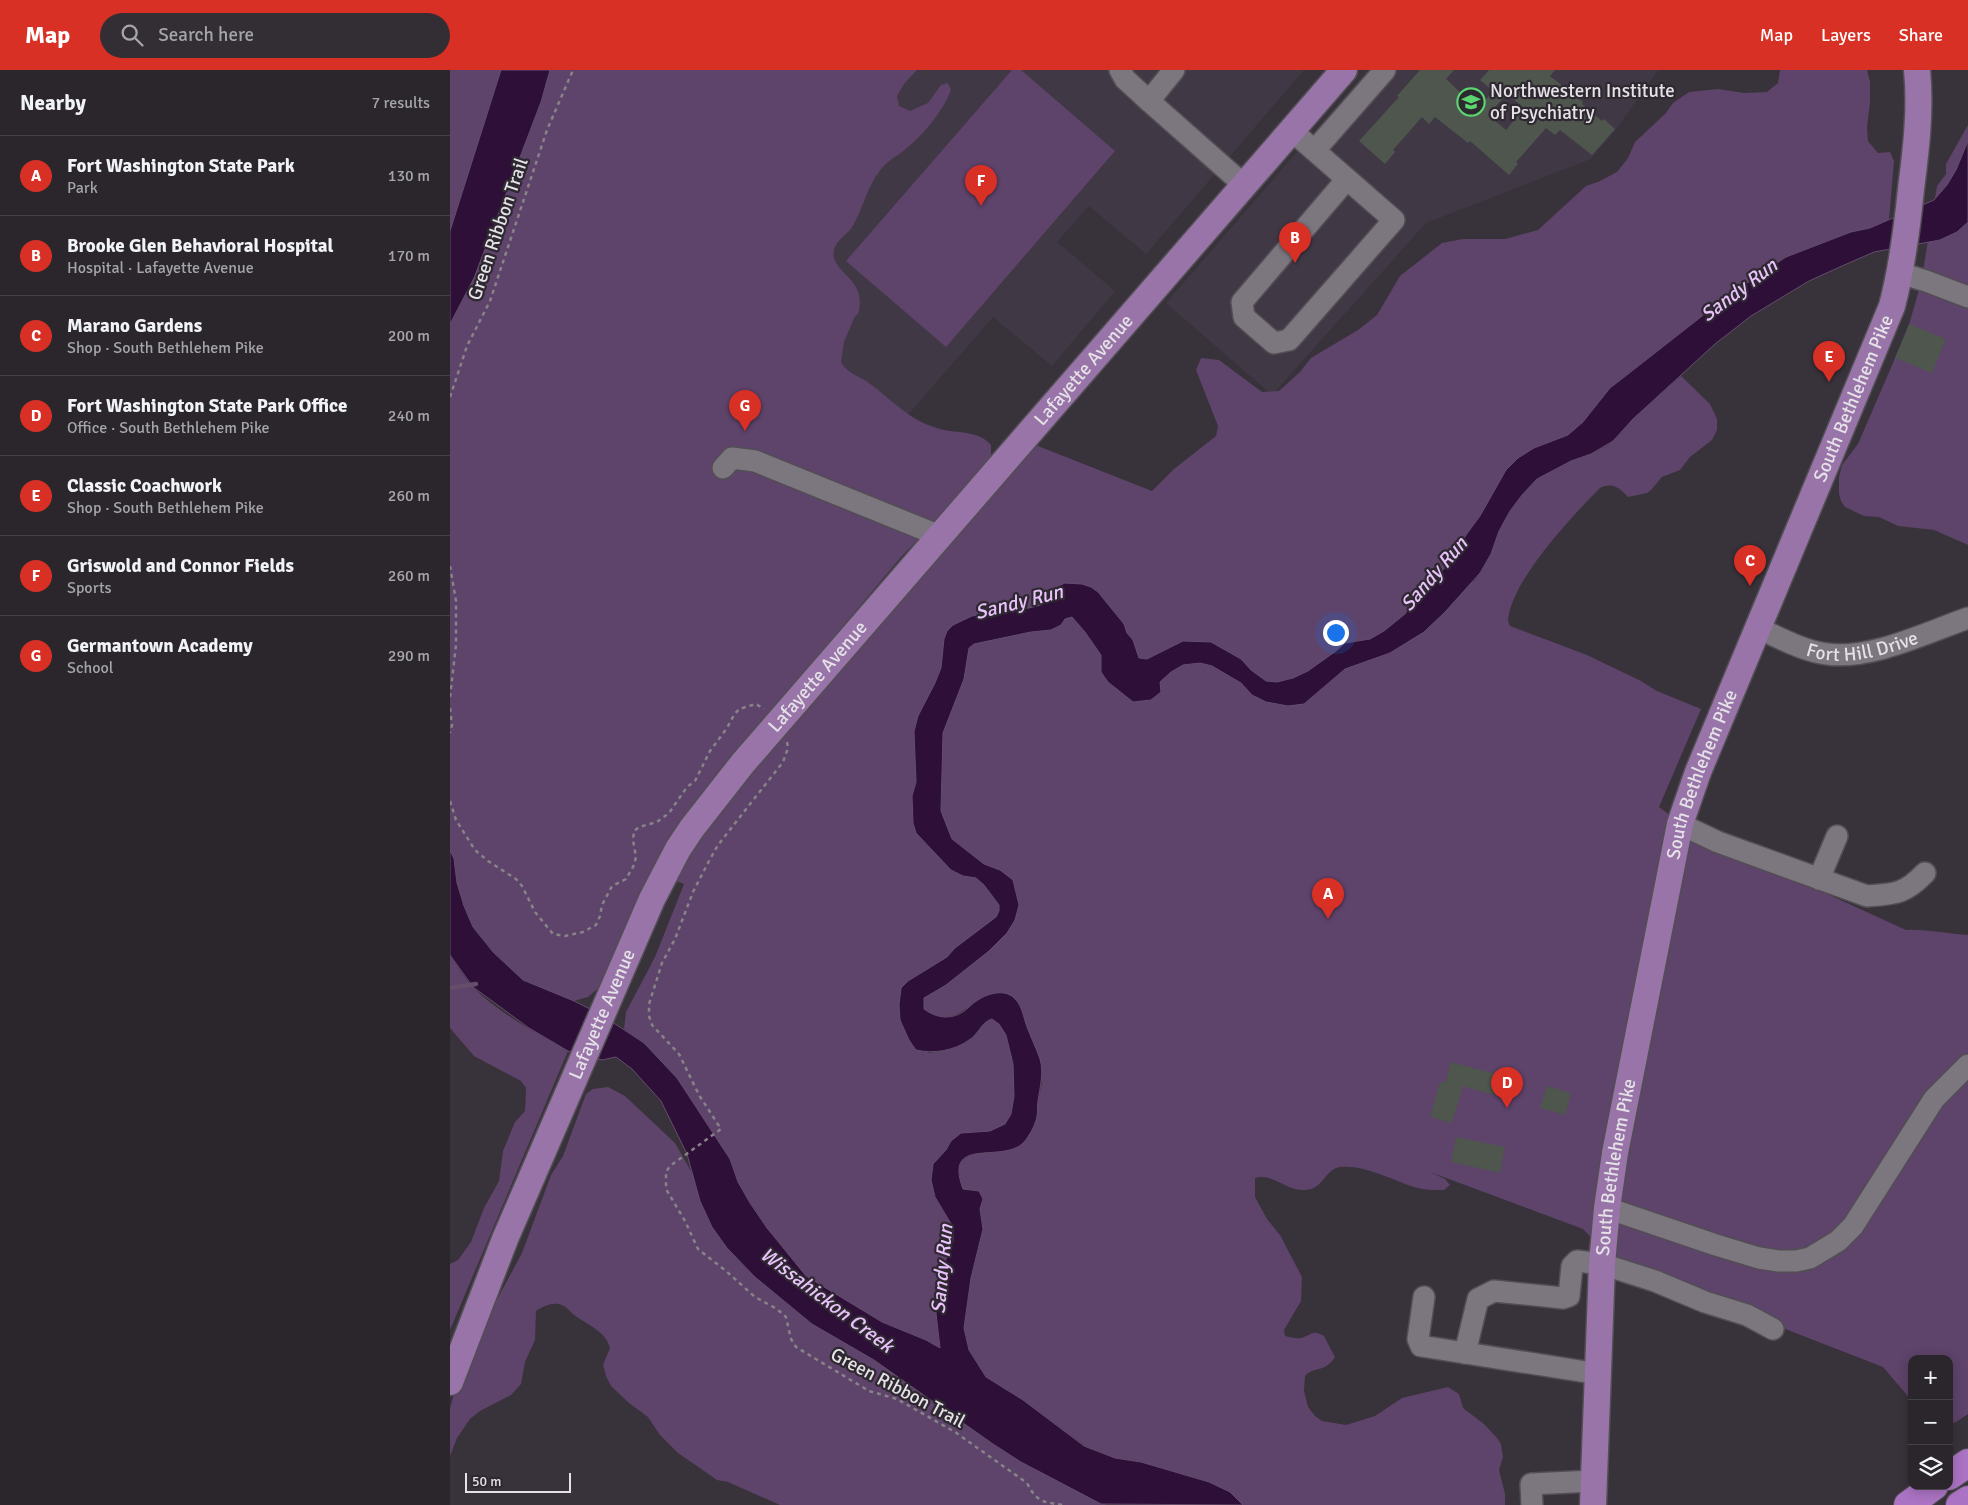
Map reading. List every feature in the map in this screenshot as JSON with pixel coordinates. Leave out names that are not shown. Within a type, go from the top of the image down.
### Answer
[{"type":"highway","points":[[1953,1473],[1968,1463]]},
{"type":"highway","points":[[1908,1505],[1929,1490]]},
{"type":"highway","points":[[1960,1505],[1968,1500]]},
{"type":"main road","name":"Lafayette Avenue","points":[[450,1382],[505,1239],[605,1006],[662,878],[692,828],[743,763],[1344,70]]},
{"type":"main road","name":"South Bethlehem Pike","points":[[1594,1493],[1602,1276],[1607,1208],[1615,1153],[1680,824],[1698,772],[1892,306],[1902,266],[1911,194],[1917,126],[1917,70]]},
{"type":"street","points":[[1120,70],[1125,79],[1244,186]]},
{"type":"street","points":[[1149,101],[1174,70]]},
{"type":"street","points":[[1315,150],[1385,70]]},
{"type":"street","points":[[1292,131],[1394,220],[1289,340],[1274,342],[1244,317],[1242,302],[1347,179]]},
{"type":"street","points":[[1902,266],[1968,297]]},
{"type":"street","points":[[723,468],[732,458],[756,460],[940,536]]},
{"type":"street","name":"Fort Hill Drive","points":[[1758,628],[1808,649],[1827,654],[1850,655],[1871,652],[1968,618]]},
{"type":"street","points":[[1680,824],[1718,842],[1868,896],[1891,895],[1912,887],[1925,873]]},
{"type":"street","points":[[1818,878],[1837,836]]},
{"type":"street","points":[[1607,1208],[1758,1258],[1796,1261],[1810,1258],[1838,1241],[1853,1226],[1934,1099],[1968,1065]]},
{"type":"street","points":[[1465,1353],[1478,1299],[1494,1291],[1563,1298],[1569,1296],[1572,1266],[1576,1261],[1602,1276],[1655,1281],[1705,1302],[1747,1315],[1773,1329]]},
{"type":"street","points":[[1424,1297],[1418,1339],[1422,1346],[1599,1374]]},
{"type":"street","points":[[1532,1505],[1531,1484],[1594,1493]]},
{"type":"path","name":"Green Ribbon Trail","points":[[450,397],[467,346],[490,301],[547,130],[573,70]]},
{"type":"path","points":[[450,566],[456,601],[456,645],[450,697]]},
{"type":"path","points":[[450,801],[456,820],[475,850],[516,879],[522,886],[543,924],[553,934],[564,936],[584,932],[596,925],[602,905],[612,886],[626,879],[634,865],[636,857],[633,840],[634,832],[639,827],[657,822],[669,813],[686,787],[695,781],[710,751],[739,709],[756,704],[765,709]]},
{"type":"path","points":[[450,708],[452,725],[450,733]]},
{"type":"path","name":"Green Ribbon Trail","points":[[786,739],[788,748],[783,762],[718,845],[701,875],[675,939],[662,962],[649,1004],[649,1016],[652,1025],[679,1054],[699,1095],[721,1129],[670,1166],[666,1172],[666,1189],[682,1214],[698,1249],[755,1297],[786,1316],[791,1339],[796,1347],[869,1391],[897,1398],[955,1432],[1027,1483],[1033,1494],[1040,1500],[1048,1504],[1063,1505]]},
{"type":"shaded area","points":[[450,70],[1304,70],[1146,254],[1089,206],[1057,242],[1115,291],[1052,366],[993,317],[907,416],[984,445],[702,771],[450,260]]},
{"type":"shaded area","points":[[450,70],[501,70],[450,231]]},
{"type":"shaded area","points":[[550,70],[917,70],[904,84],[897,96],[899,106],[910,111],[928,103],[941,85],[948,83],[951,90],[937,116],[917,139],[881,169],[871,185],[852,227],[835,246],[834,258],[837,265],[854,284],[860,302],[858,314],[855,316],[844,342],[841,362],[850,372],[869,383],[917,420],[943,430],[979,436],[991,445],[991,455],[985,467],[951,506],[901,557],[694,804],[643,886],[619,950],[602,985],[588,997],[574,1001],[523,980],[503,964],[473,927],[457,883],[454,859],[450,850],[450,324],[474,278],[541,102]]},
{"type":"shaded area","points":[[1012,70],[1021,70],[1115,151],[946,347],[846,261]]},
{"type":"shaded area","points":[[1368,70],[1658,70],[1615,131],[1591,159],[1426,223],[1272,395],[1166,303]]},
{"type":"shaded area","points":[[1780,70],[1867,70],[1870,82],[1868,141],[1878,153],[1890,152],[1894,161],[1889,220],[1870,228],[1832,239],[1729,295],[1610,388],[1583,422],[1568,435],[1551,442],[1506,470],[1452,561],[1417,595],[1453,590],[1469,585],[1484,566],[1511,510],[1535,481],[1543,474],[1594,452],[1613,441],[1639,413],[1681,376],[1710,404],[1717,419],[1717,430],[1712,440],[1690,457],[1680,470],[1662,477],[1647,493],[1628,497],[1616,487],[1604,486],[1600,488],[1560,532],[1531,569],[1511,605],[1508,621],[1510,626],[1587,655],[1641,681],[1657,691],[1701,709],[1659,807],[1694,833],[1906,930],[1968,935],[1968,1414],[1953,1423],[1953,1355],[1908,1355],[1908,1396],[1883,1367],[1618,1264],[1583,1229],[1430,1172],[1445,1179],[1450,1185],[1444,1190],[1422,1189],[1368,1170],[1340,1167],[1330,1172],[1316,1187],[1303,1190],[1268,1178],[1255,1178],[1255,1197],[1267,1219],[1280,1235],[1302,1277],[1301,1301],[1284,1330],[1285,1336],[1299,1338],[1312,1333],[1320,1334],[1324,1336],[1335,1357],[1327,1365],[1305,1376],[1304,1391],[1308,1407],[1322,1421],[1346,1425],[1375,1416],[1402,1398],[1448,1387],[1459,1394],[1463,1408],[1484,1424],[1501,1444],[1503,1457],[1499,1470],[1505,1494],[1505,1505],[1243,1505],[1230,1492],[1209,1482],[1141,1462],[1115,1458],[1085,1446],[1023,1400],[986,1377],[969,1350],[964,1328],[971,1278],[983,1229],[980,1209],[983,1199],[974,1190],[963,1189],[959,1176],[960,1167],[963,1160],[969,1156],[1007,1150],[1037,1117],[1042,1083],[1024,1019],[977,1000],[952,1016],[946,1017],[932,1014],[924,1009],[924,998],[943,987],[917,976],[928,1053],[950,1049],[965,1043],[988,1020],[992,1019],[1005,1033],[1009,1045],[1014,1081],[1013,1105],[1006,1123],[988,1132],[951,1141],[933,1165],[935,1197],[953,1227],[953,1241],[946,1259],[942,1278],[941,1298],[936,1313],[940,1349],[926,1340],[882,1322],[806,1276],[767,1228],[750,1203],[738,1182],[730,1159],[713,1135],[644,1043],[624,1029],[626,1012],[655,957],[684,884],[674,880],[689,845],[1033,444],[1152,491],[1174,469],[1216,436],[1218,426],[1196,370],[1201,358],[1219,360],[1262,392],[1279,391],[1300,372],[1311,358],[1358,330],[1377,315],[1400,276],[1442,243],[1463,239],[1505,239],[1538,230],[1586,186],[1617,172],[1628,158],[1635,142],[1665,114],[1673,103],[1689,92],[1718,89],[1744,93],[1767,92],[1778,83]]},
{"type":"shaded area","points":[[1968,125],[1968,141],[1964,150],[1968,147],[1968,545],[1934,530],[1898,526],[1879,517],[1864,516],[1845,507],[1839,494],[1839,477],[1842,465],[1858,444],[1908,328],[1921,283],[1937,186],[1946,174],[1946,164]]},
{"type":"shaded area","points":[[450,955],[473,987],[494,1005],[518,1022],[568,1051],[450,1330],[450,1264],[458,1260],[471,1242],[484,1208],[499,1181],[503,1151],[515,1122],[525,1111],[526,1088],[521,1081],[474,1056],[450,1028]]},
{"type":"shaded area","points":[[608,1087],[625,1096],[675,1143],[695,1178],[700,1201],[727,1248],[755,1277],[812,1324],[874,1360],[993,1444],[1021,1462],[1107,1505],[780,1505],[728,1482],[717,1480],[678,1453],[660,1435],[648,1417],[611,1386],[603,1365],[610,1348],[605,1338],[566,1307],[558,1304],[552,1304],[536,1311],[535,1340],[525,1362],[521,1384],[511,1395],[480,1411],[470,1419],[457,1438],[450,1456],[450,1408],[458,1381],[482,1327],[522,1253],[551,1175],[563,1156],[586,1094],[593,1089]]},
{"type":"water","points":[[501,70],[550,70],[541,102],[474,278],[450,324],[450,231]]},
{"type":"water","points":[[1968,141],[1968,222],[1957,232],[1940,240],[1874,252],[1809,281],[1751,316],[1715,344],[1633,419],[1613,441],[1591,454],[1571,461],[1537,479],[1510,511],[1499,531],[1491,554],[1480,573],[1424,632],[1390,653],[1345,669],[1304,704],[1288,706],[1266,702],[1252,695],[1241,683],[1212,666],[1200,663],[1183,665],[1171,672],[1160,682],[1161,692],[1151,700],[1133,702],[1108,682],[1101,672],[1101,655],[1072,617],[1065,619],[1061,625],[1051,630],[1031,632],[974,644],[969,648],[964,679],[943,733],[941,811],[952,839],[984,864],[1000,870],[1013,880],[1019,905],[1015,920],[1007,933],[989,951],[946,985],[924,998],[924,1009],[938,1016],[948,1017],[958,1015],[987,995],[1003,993],[1012,996],[1021,1008],[1040,1059],[1042,1070],[1036,1119],[1032,1130],[1023,1143],[1014,1149],[968,1156],[961,1162],[959,1172],[963,1189],[979,1191],[983,1199],[980,1209],[983,1229],[971,1278],[964,1328],[969,1350],[986,1377],[1023,1400],[1084,1446],[1115,1458],[1141,1462],[1209,1482],[1230,1492],[1243,1505],[1101,1504],[1021,1462],[874,1360],[812,1324],[755,1277],[727,1248],[712,1227],[700,1201],[687,1154],[661,1101],[632,1069],[616,1057],[602,1060],[568,1051],[529,1028],[473,987],[450,955],[450,850],[454,859],[457,883],[464,906],[473,927],[493,952],[523,980],[600,1014],[644,1043],[677,1078],[730,1159],[738,1182],[750,1203],[767,1228],[806,1276],[882,1322],[926,1340],[940,1348],[936,1313],[941,1298],[942,1278],[946,1259],[953,1241],[953,1227],[935,1197],[931,1180],[933,1164],[946,1150],[951,1141],[961,1133],[990,1131],[1005,1124],[1011,1114],[1014,1096],[1013,1064],[1006,1035],[999,1024],[992,1019],[985,1023],[963,1044],[943,1051],[929,1052],[916,1050],[900,1020],[901,988],[908,981],[947,957],[955,948],[996,917],[999,911],[999,905],[984,885],[976,878],[963,876],[951,870],[916,833],[913,823],[912,796],[916,782],[914,731],[918,716],[941,668],[944,639],[947,631],[953,625],[972,616],[1041,605],[1054,588],[1065,583],[1082,584],[1098,592],[1124,624],[1127,633],[1133,640],[1139,658],[1147,659],[1183,641],[1211,642],[1241,659],[1251,670],[1266,681],[1277,682],[1293,678],[1308,671],[1345,643],[1370,639],[1384,631],[1405,614],[1417,595],[1452,561],[1506,470],[1518,458],[1534,448],[1568,435],[1583,422],[1610,388],[1729,295],[1786,257],[1851,232],[1870,228],[1934,200],[1947,185],[1956,170]]},
{"type":"building","points":[[1420,70],[1454,70],[1446,79],[1478,109],[1493,91],[1480,80],[1489,70],[1555,70],[1550,76],[1583,102],[1582,104],[1602,121],[1604,119],[1615,129],[1592,155],[1560,130],[1555,135],[1546,128],[1516,162],[1518,164],[1509,175],[1470,141],[1468,143],[1435,117],[1429,124],[1422,117],[1393,150],[1395,152],[1385,164],[1359,141],[1399,97],[1397,96]],"holes":[[[1507,94],[1524,108],[1506,130],[1488,115]]]},
{"type":"building","points":[[1909,324],[1946,339],[1932,373],[1895,358]]},
{"type":"building","points":[[1451,1062],[1500,1075],[1494,1095],[1463,1086],[1452,1123],[1430,1117],[1440,1082],[1445,1083]]},
{"type":"building","points":[[1547,1086],[1571,1093],[1565,1115],[1540,1108]]},
{"type":"building","points":[[1456,1137],[1505,1147],[1500,1173],[1451,1162]]},
{"type":"waterway","points":[[450,988],[476,984]]},
{"type":"place","name":"Northwestern Institute of Psychiatry","points":[[1471,102]]},
{"type":"place","name":"Griswold and Connor Fields","points":[[981,206]]},
{"type":"place","name":"Brooke Glen Behavioral Hospital","points":[[1295,263]]},
{"type":"place","name":"Classic Coachwork","points":[[1829,382]]},
{"type":"place","name":"Germantown Academy","points":[[745,431]]},
{"type":"place","name":"Marano Gardens","points":[[1750,586]]},
{"type":"place","name":"Fort Washington State Park","points":[[1328,919]]},
{"type":"place","name":"Fort Washington State Park Office","points":[[1507,1108]]},
{"type":"water label","name":"Sandy Run","points":[[1739,290]]},
{"type":"water label","name":"Sandy Run","points":[[1434,574]]},
{"type":"water label","name":"Sandy Run","points":[[1019,602]]},
{"type":"water label","name":"Sandy Run","points":[[942,1269]]},
{"type":"water label","name":"Wissahickon Creek","points":[[827,1300]]}]
